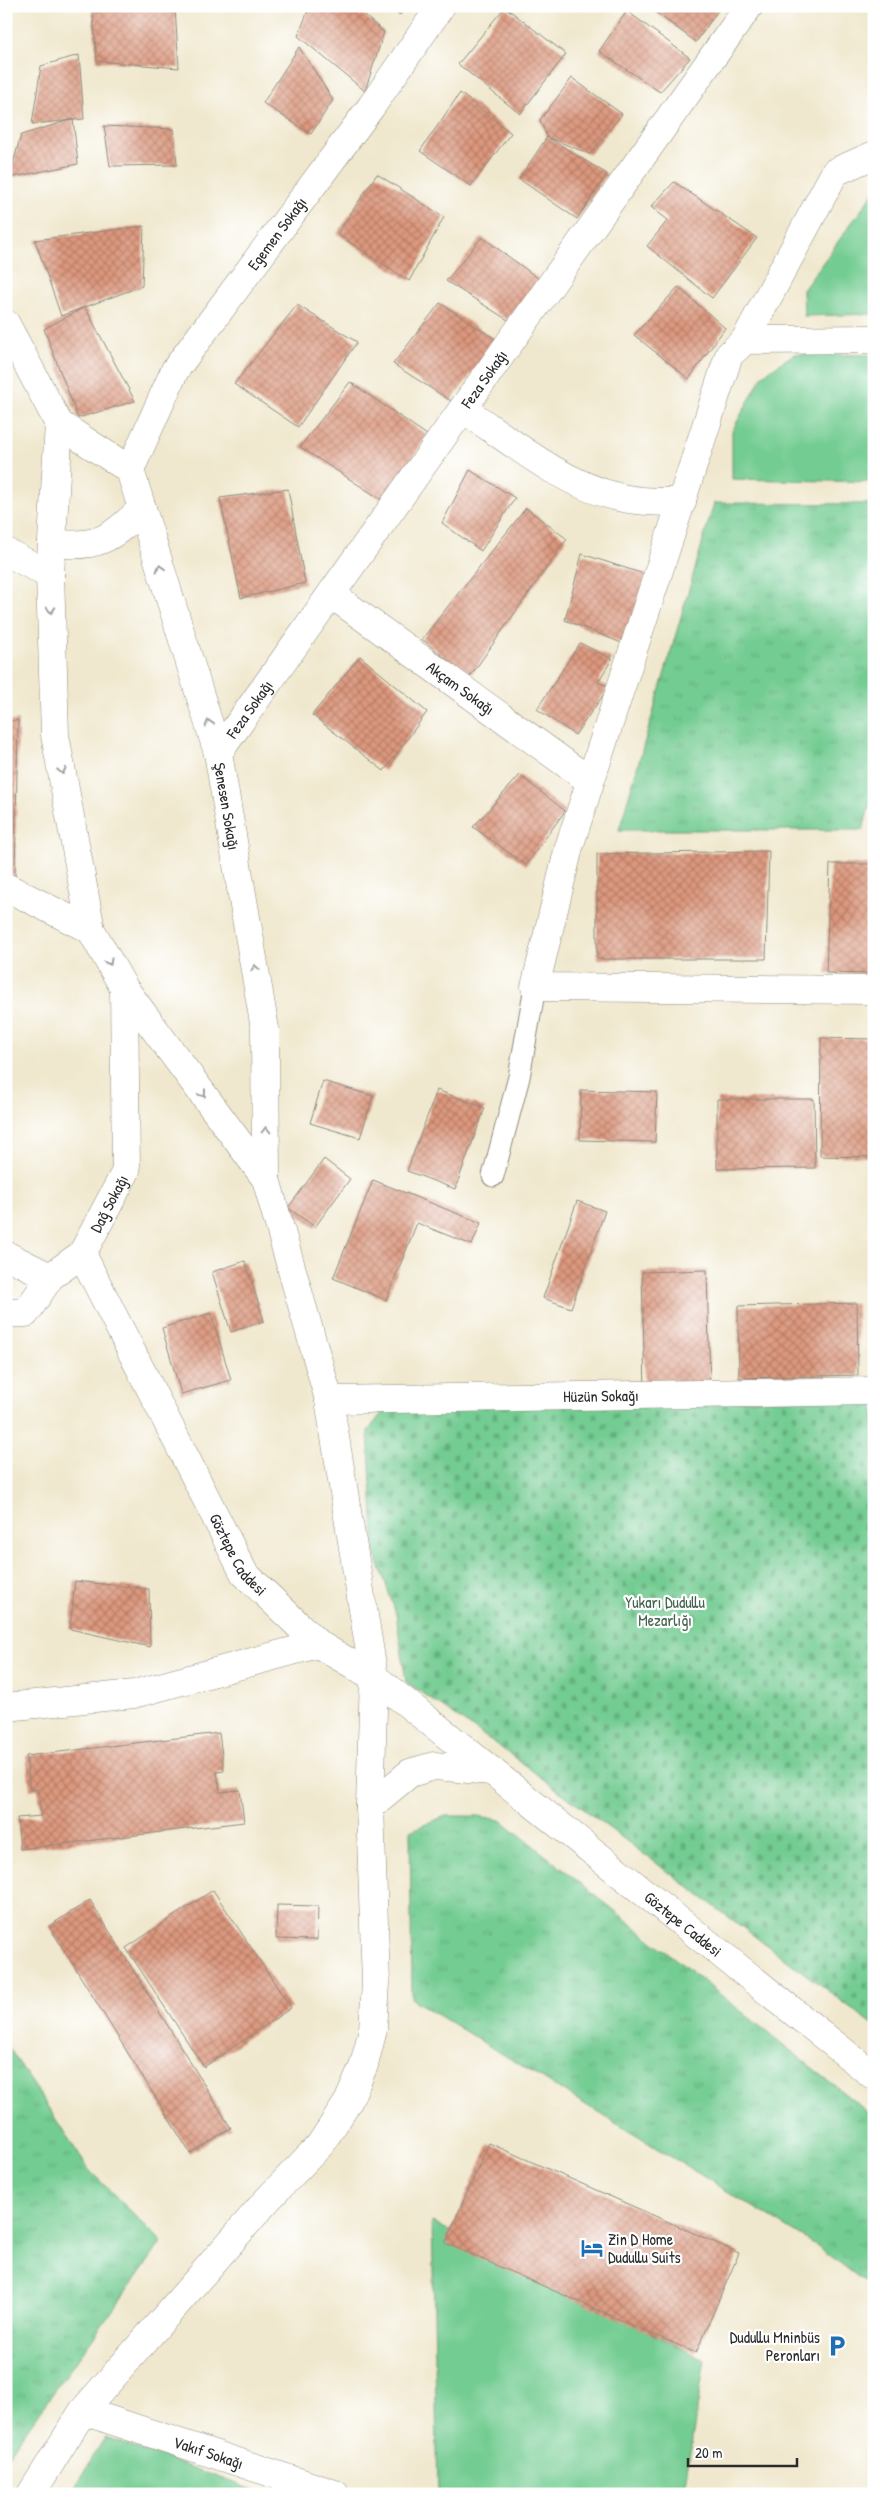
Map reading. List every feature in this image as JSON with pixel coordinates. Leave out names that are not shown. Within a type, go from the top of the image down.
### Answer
[{"type":"street","name":"Egemen Sokağı","points":[[130,470],[175,370],[371,107],[441,6]]},
{"type":"street","name":"Feza Sokağı","points":[[218,753],[749,6]]},
{"type":"street","points":[[874,155],[835,172],[745,340],[729,355],[590,781],[570,847],[535,987],[874,990]]},
{"type":"street","points":[[6,324],[60,424],[130,470]]},
{"type":"street","points":[[745,340],[874,339]]},
{"type":"street","points":[[462,409],[566,478],[592,489],[619,498],[650,502],[682,502]]},
{"type":"street","points":[[31,2494],[83,2411],[268,2199],[320,2145],[348,2102],[364,2065],[373,2029],[376,1983],[370,1806],[374,1677],[329,1400],[266,1179],[124,988],[91,930],[55,734],[50,575],[60,424]]},
{"type":"street","name":"Şenesen Sokağı","points":[[130,470],[218,753],[265,1029],[266,1179]]},
{"type":"street","points":[[52,544],[78,547],[97,542],[122,528],[142,508]]},
{"type":"street","points":[[6,552],[50,575]]},
{"type":"street","name":"Akçam Sokağı","points":[[331,594],[590,781]]},
{"type":"street","points":[[6,887],[91,930]]},
{"type":"street","name":"Dağ Sokağı","points":[[6,1313],[26,1313],[50,1277],[82,1254],[126,1171],[124,988]]},
{"type":"street","name":"Göztepe Caddesi","points":[[82,1254],[244,1573],[318,1644],[374,1677],[874,2076]]},
{"type":"street","points":[[6,1255],[50,1277]]},
{"type":"street","name":"Hüzün Sokağı","points":[[329,1400],[874,1391]]},
{"type":"street","points":[[6,1707],[134,1694],[318,1644]]},
{"type":"street","points":[[370,1806],[410,1773],[434,1766],[494,1772]]},
{"type":"street","name":"Vakıf Sokağı","points":[[83,2411],[335,2494]]},
{"type":"lane","points":[[493,1176],[519,1077],[535,987]]},
{"type":"green space","points":[[874,192],[874,314],[804,316],[803,290]]},
{"type":"green space","points":[[794,354],[874,355],[874,482],[732,479],[732,431],[763,375]]},
{"type":"green space","points":[[714,503],[874,504],[874,787],[863,830],[619,830]]},
{"type":"green space","name":"Yukarı Dudullu Mezarlığı","points":[[874,1397],[874,2025],[496,1744],[406,1682],[396,1614],[375,1552],[368,1431],[386,1408]]},
{"type":"green space","points":[[445,1816],[478,1816],[501,1820],[874,2117],[874,2289],[819,2247],[412,1999],[410,1831]]},
{"type":"green space","points":[[6,2043],[89,2170],[162,2242],[6,2458]]},
{"type":"green space","points":[[432,2222],[705,2360],[683,2494],[438,2494]]},
{"type":"green space","points":[[105,2437],[265,2494],[71,2494]]},
{"type":"building","points":[[92,6],[159,6],[175,9],[179,68],[97,61]]},
{"type":"building","points":[[310,6],[353,6],[384,32],[365,91],[298,36]]},
{"type":"building","points":[[387,6],[405,6],[400,15]]},
{"type":"building","points":[[647,6],[721,6],[696,42]]},
{"type":"building","points":[[505,7],[566,54],[520,114],[458,64]]},
{"type":"building","points":[[627,11],[690,58],[660,92],[599,51]]},
{"type":"building","points":[[299,47],[333,100],[311,134],[263,103]]},
{"type":"building","points":[[79,55],[84,119],[32,124],[41,66]]},
{"type":"building","points":[[572,78],[622,114],[590,154],[547,137],[540,120]]},
{"type":"building","points":[[460,93],[511,133],[471,186],[420,151]]},
{"type":"building","points":[[73,119],[78,164],[9,178],[21,135]]},
{"type":"building","points":[[104,126],[174,129],[177,165],[110,166]]},
{"type":"building","points":[[547,137],[607,174],[577,219],[519,179]]},
{"type":"building","points":[[377,174],[444,217],[409,281],[337,234]]},
{"type":"building","points":[[674,182],[757,238],[712,298],[647,246],[668,220],[651,207]]},
{"type":"building","points":[[144,226],[142,286],[61,316],[35,240]]},
{"type":"building","points":[[482,237],[539,279],[511,322],[446,281]]},
{"type":"building","points":[[678,287],[725,328],[689,379],[634,335]]},
{"type":"building","points":[[440,303],[497,340],[451,401],[393,364]]},
{"type":"building","points":[[297,305],[357,342],[298,427],[234,384]]},
{"type":"building","points":[[85,307],[135,401],[78,418],[44,329]]},
{"type":"building","points":[[350,382],[427,435],[385,502],[300,447]]},
{"type":"building","points":[[470,470],[515,498],[481,551],[442,523]]},
{"type":"building","points":[[288,489],[305,583],[241,598],[220,498]]},
{"type":"building","points":[[526,508],[567,539],[469,678],[422,639]]},
{"type":"building","points":[[582,554],[647,575],[624,644],[565,620]]},
{"type":"building","points":[[580,643],[612,659],[598,682],[609,687],[575,735],[537,709]]},
{"type":"building","points":[[360,656],[427,712],[384,771],[312,715]]},
{"type":"building","points":[[18,720],[15,876],[6,872],[6,722]]},
{"type":"building","points":[[520,775],[565,811],[526,865],[473,827]]},
{"type":"building","points":[[769,851],[766,959],[597,959],[597,854]]},
{"type":"building","points":[[830,864],[874,864],[874,974],[826,973]]},
{"type":"building","points":[[821,1038],[872,1039],[871,1157],[820,1156]]},
{"type":"building","points":[[323,1081],[373,1096],[360,1138],[310,1123]]},
{"type":"building","points":[[437,1090],[485,1108],[455,1189],[407,1171]]},
{"type":"building","points":[[581,1090],[657,1092],[655,1142],[580,1140]]},
{"type":"building","points":[[717,1099],[814,1099],[815,1168],[717,1169]]},
{"type":"building","points":[[324,1159],[350,1179],[315,1227],[288,1208]]},
{"type":"building","points":[[373,1180],[481,1223],[472,1245],[417,1223],[386,1300],[333,1278]]},
{"type":"building","points":[[577,1201],[605,1211],[571,1308],[543,1298]]},
{"type":"building","points":[[245,1261],[264,1321],[231,1332],[212,1272]]},
{"type":"building","points":[[707,1270],[710,1388],[645,1390],[642,1272]]},
{"type":"building","points":[[857,1303],[858,1375],[739,1378],[738,1306]]},
{"type":"building","points":[[211,1313],[231,1380],[181,1394],[162,1328]]},
{"type":"building","points":[[75,1581],[149,1589],[150,1647],[70,1629]]},
{"type":"building","points":[[219,1733],[224,1771],[217,1772],[220,1792],[240,1790],[244,1822],[20,1849],[17,1818],[41,1816],[38,1789],[30,1790],[26,1756]]},
{"type":"building","points":[[213,1890],[291,2008],[204,2067],[126,1948]]},
{"type":"building","points":[[90,1900],[231,2128],[190,2153],[49,1926]]},
{"type":"building","points":[[277,1905],[318,1906],[317,1940],[276,1939]]},
{"type":"building","name":"Zin D Home Dudullu Suits","points":[[489,2143],[739,2253],[696,2353],[445,2243]]},
{"type":"place","name":"Zin D Home Dudullu Suits","points":[[592,2248]]},
{"type":"place","name":"Dudullu Mninbüs Peronları","points":[[837,2346]]}]
